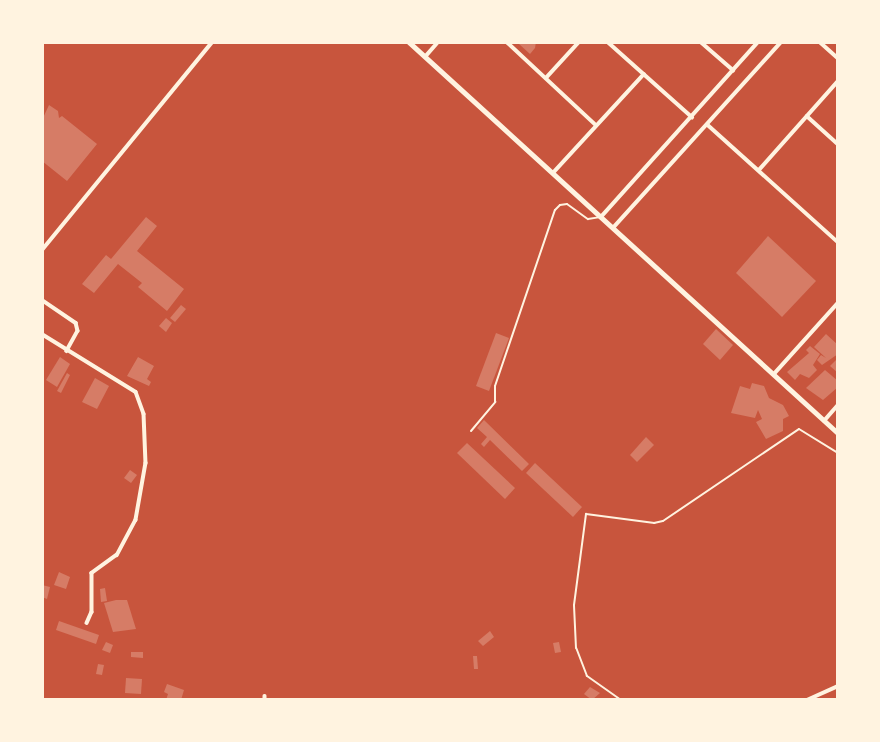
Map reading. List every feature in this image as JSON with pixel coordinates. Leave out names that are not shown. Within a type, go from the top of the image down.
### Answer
[{"type":"street","points":[[42,250],[212,42]]},
{"type":"street","points":[[425,57],[438,42]]},
{"type":"street","points":[[507,42],[595,125]]},
{"type":"street","points":[[546,78],[579,42]]},
{"type":"street","points":[[608,42],[692,117]]},
{"type":"street","points":[[701,42],[733,70]]},
{"type":"street","points":[[601,217],[758,42]]},
{"type":"street","points":[[613,228],[781,42]]},
{"type":"street","points":[[820,42],[838,58]]},
{"type":"street","points":[[411,43],[838,433]]},
{"type":"street","points":[[553,173],[644,74]]},
{"type":"street","points":[[759,170],[838,81]]},
{"type":"street","points":[[807,116],[838,144]]},
{"type":"street","points":[[708,125],[838,242]]},
{"type":"street","points":[[42,300],[76,323],[78,331],[66,351]]},
{"type":"street","points":[[774,374],[838,303]]},
{"type":"street","points":[[42,334],[136,391],[144,414],[146,463],[136,520],[117,555],[92,573],[92,612],[88,623]]},
{"type":"street","points":[[824,421],[838,405]]},
{"type":"street","points":[[807,700],[838,686]]},
{"type":"lane","points":[[471,431],[495,402],[495,386],[555,210],[560,205],[567,204],[588,219],[601,217]]},
{"type":"lane","points":[[621,700],[587,676],[576,648],[574,605],[586,514],[654,523],[663,521],[799,429],[838,453]]},
{"type":"building","points":[[536,42],[535,48],[530,54],[519,44]]},
{"type":"building","points":[[49,105],[58,111],[59,118],[62,116],[97,144],[67,181],[42,161],[42,120]]},
{"type":"building","points":[[146,217],[157,226],[137,251],[184,289],[167,311],[138,287],[142,283],[118,264],[94,293],[82,284],[106,255],[111,259]]},
{"type":"building","points":[[768,236],[816,281],[782,317],[736,273]]},
{"type":"building","points":[[181,305],[186,309],[175,322],[170,318]]},
{"type":"building","points":[[166,318],[172,323],[166,332],[159,326]]},
{"type":"building","points":[[716,329],[733,345],[720,360],[703,344]]},
{"type":"building","points":[[496,333],[509,338],[489,391],[476,386]]},
{"type":"building","points":[[826,334],[838,345],[838,354],[822,365],[817,360],[821,355],[826,358],[814,347]]},
{"type":"building","points":[[810,346],[820,354],[813,365],[817,370],[809,378],[800,374],[795,380],[787,372],[809,353],[806,350]]},
{"type":"building","points":[[60,357],[70,364],[57,387],[46,380]]},
{"type":"building","points":[[138,357],[154,366],[147,379],[151,382],[149,386],[127,376]]},
{"type":"building","points":[[838,358],[838,373],[830,366]]},
{"type":"building","points":[[825,370],[838,381],[838,387],[823,400],[806,388]]},
{"type":"building","points":[[67,373],[70,375],[61,393],[57,391]]},
{"type":"building","points":[[95,378],[109,386],[97,409],[82,402]]},
{"type":"building","points":[[752,383],[764,386],[769,398],[783,405],[789,416],[783,419],[783,431],[766,439],[756,422],[762,419],[758,410],[755,418],[731,413],[740,386],[750,389]]},
{"type":"building","points":[[484,420],[529,464],[522,471],[490,440],[484,447],[481,444],[487,437],[477,428]]},
{"type":"building","points":[[646,437],[654,445],[637,462],[630,455]]},
{"type":"building","points":[[467,443],[515,488],[505,499],[457,453]]},
{"type":"building","points":[[535,463],[582,507],[573,517],[526,473]]},
{"type":"building","points":[[130,470],[137,475],[131,483],[124,478]]},
{"type":"building","points":[[59,572],[70,577],[66,589],[54,585]]},
{"type":"building","points":[[42,585],[50,587],[47,599],[42,597]]},
{"type":"building","points":[[105,588],[107,601],[101,602],[100,589]]},
{"type":"building","points":[[127,600],[136,629],[113,632],[104,603]]},
{"type":"building","points":[[59,621],[99,635],[96,644],[56,630]]},
{"type":"building","points":[[490,631],[494,637],[483,646],[478,641]]},
{"type":"building","points":[[106,642],[113,645],[110,653],[102,650]]},
{"type":"building","points":[[559,642],[561,652],[555,653],[553,643]]},
{"type":"building","points":[[131,652],[143,652],[143,658],[131,657]]},
{"type":"building","points":[[473,656],[477,656],[478,669],[474,669]]},
{"type":"building","points":[[98,664],[104,665],[102,675],[96,674]]},
{"type":"building","points":[[126,678],[142,679],[141,694],[125,693]]},
{"type":"building","points":[[167,684],[184,690],[181,700],[166,700],[168,694],[164,692]]},
{"type":"building","points":[[590,687],[600,693],[592,700],[584,694]]}]
